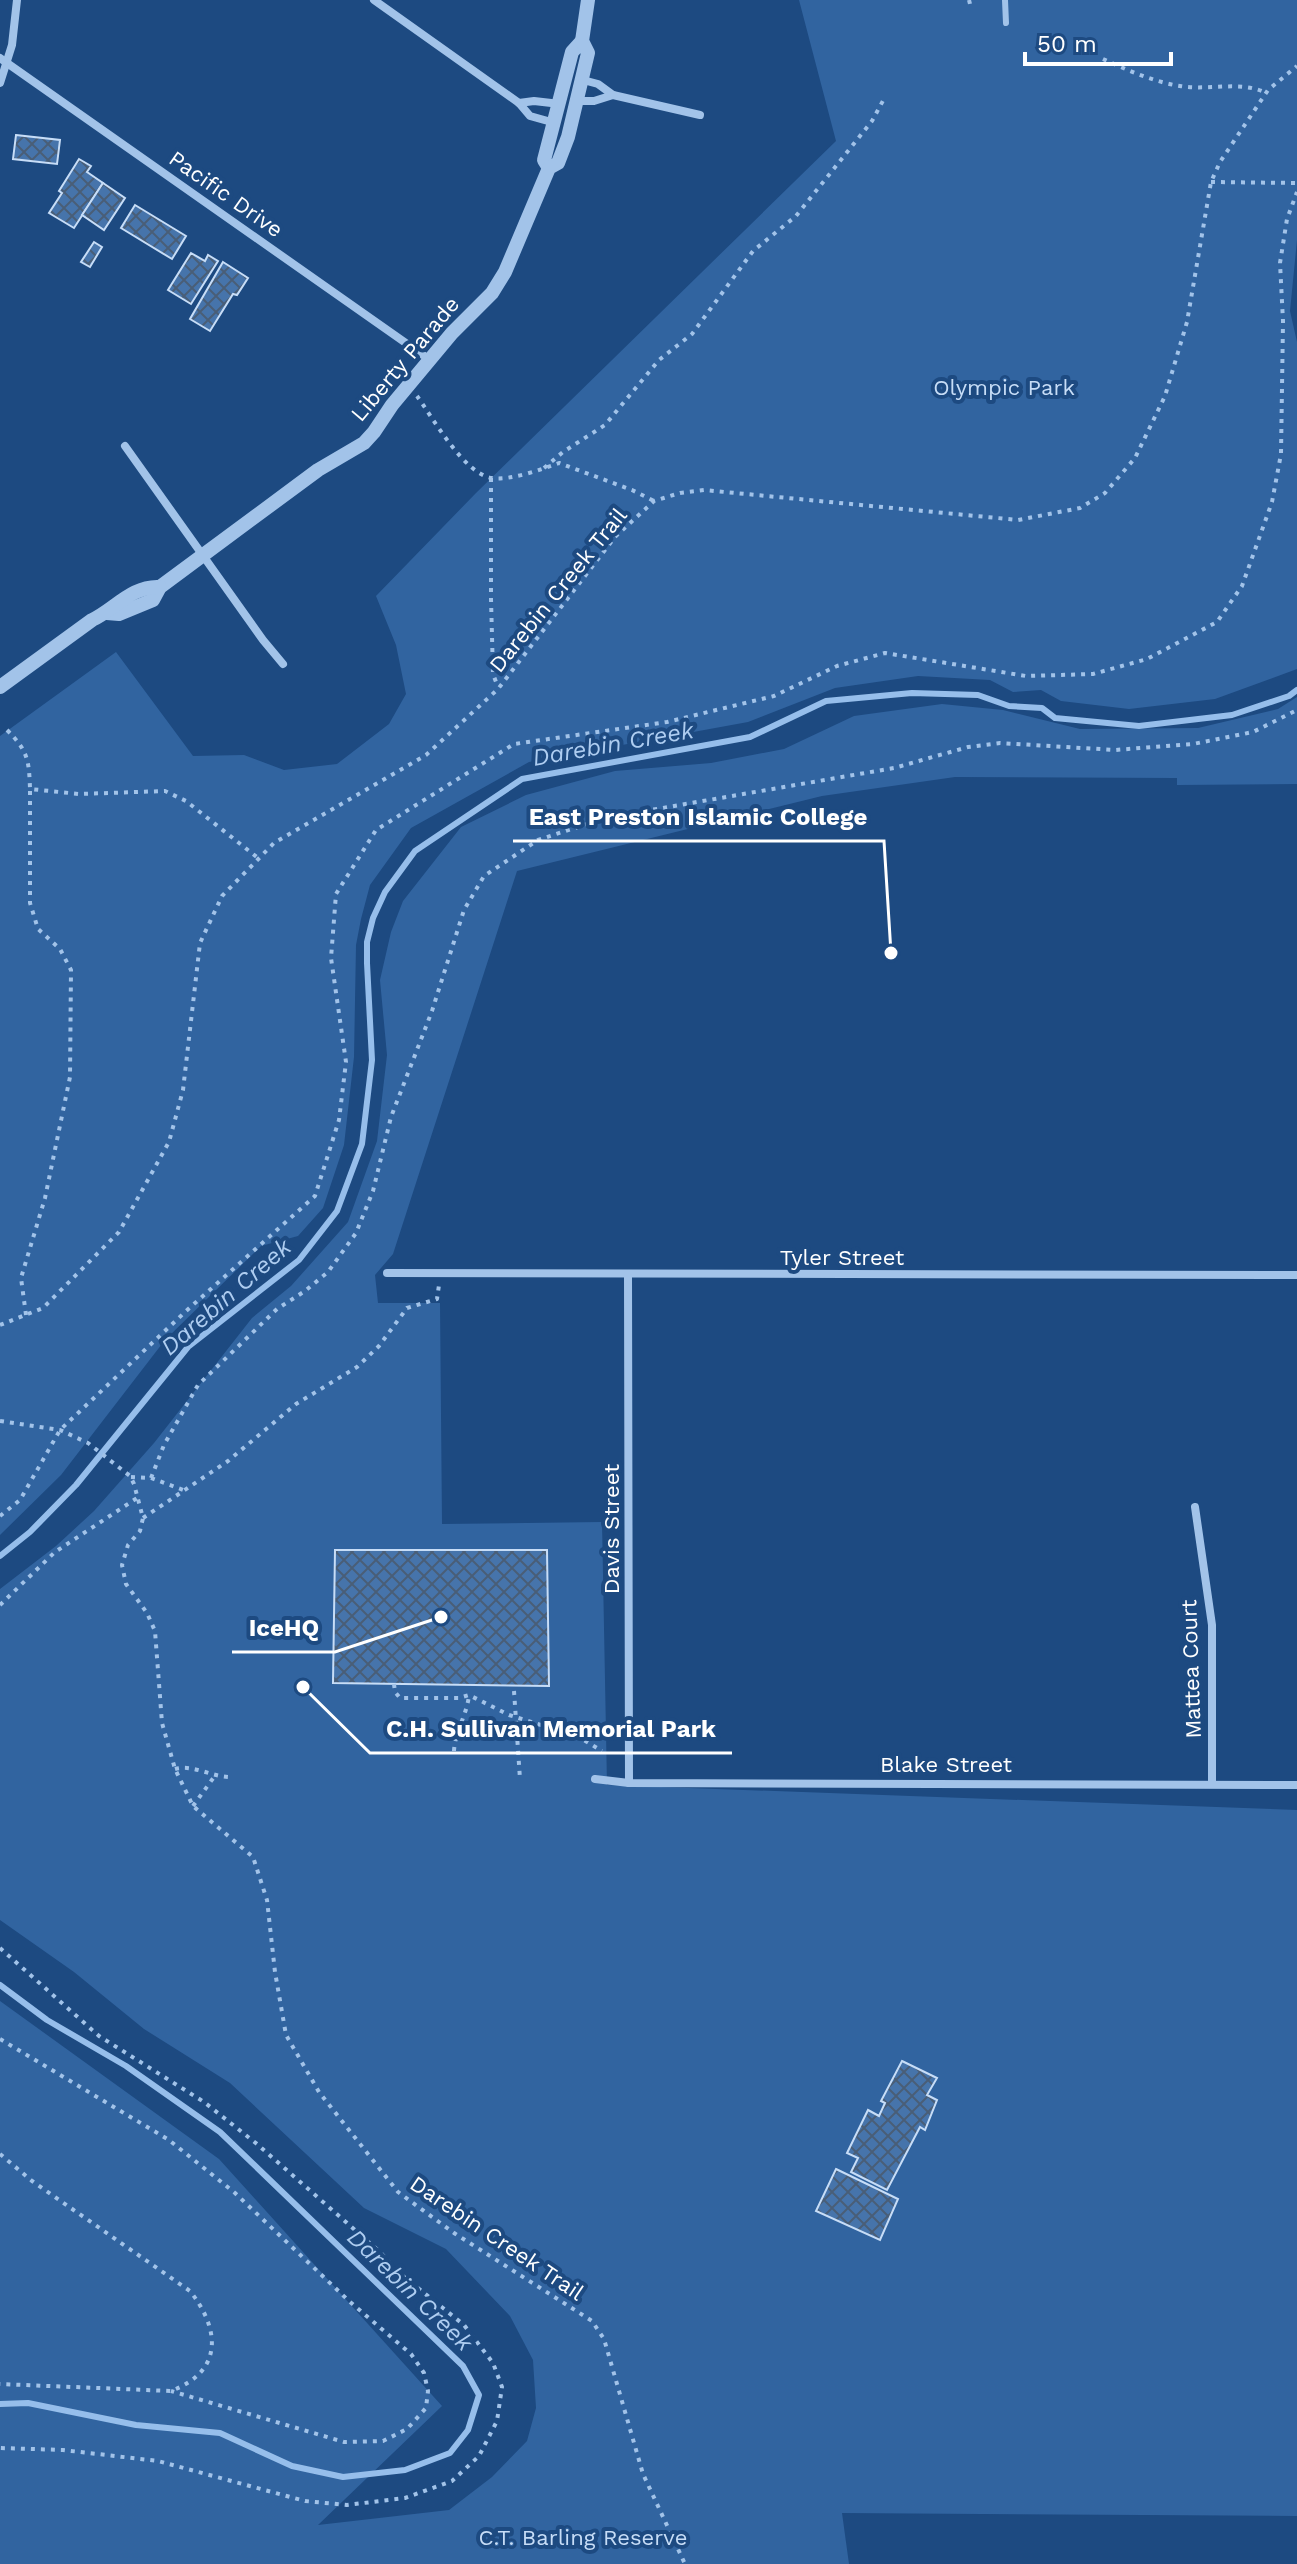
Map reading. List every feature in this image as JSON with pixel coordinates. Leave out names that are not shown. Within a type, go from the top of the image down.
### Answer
[{"type":"street","points":[[0,83],[17,0]]},
{"type":"street","points":[[374,0],[519,103],[530,116],[555,123]]},
{"type":"street","name":"Liberty Parade","points":[[549,168],[544,160],[572,52],[582,41],[588,0]]},
{"type":"street","name":"Liberty Parade","points":[[0,687],[92,620],[107,613],[119,614],[153,600],[160,587],[203,555],[318,470],[364,443],[452,333],[500,282],[549,168],[558,163],[562,155],[579,101],[588,53],[582,41]]},
{"type":"street","name":"Pacific Drive","points":[[4,60],[430,360]]},
{"type":"street","points":[[567,77],[598,84],[613,95],[700,115]]},
{"type":"street","points":[[519,103],[604,99],[613,95]]},
{"type":"street","points":[[125,446],[283,664]]},
{"type":"street","name":"Tyler Street","points":[[387,1273],[1297,1275]]},
{"type":"street","name":"Davis Street","points":[[628,1275],[629,1783]]},
{"type":"street","name":"Mattea Court","points":[[1195,1507],[1212,1625],[1212,1783]]},
{"type":"street","name":"Blake Street","points":[[595,1779],[629,1783],[1297,1785]]},
{"type":"lane","points":[[1005,0],[1006,23]]},
{"type":"path","points":[[969,0],[971,8]]},
{"type":"path","points":[[1103,59],[1127,70],[1180,86],[1255,87],[1266,93]]},
{"type":"path","name":"Darebin Creek Trail","points":[[0,1325],[43,1308],[119,1232],[169,1142],[183,1090],[200,943],[222,896],[274,843],[426,755],[498,689],[615,537],[654,501],[704,490],[1018,520],[1080,508],[1105,493],[1135,458],[1165,396],[1187,322],[1211,182],[1220,162],[1266,93],[1297,66]]},
{"type":"path","points":[[544,468],[605,425],[659,360],[692,334],[753,251],[796,216],[872,121],[885,97]]},
{"type":"path","points":[[1211,182],[1297,183]]},
{"type":"path","points":[[0,1516],[20,1500],[60,1430],[185,1312],[315,1196],[339,1120],[346,1062],[331,958],[336,894],[376,830],[514,744],[667,722],[774,696],[837,666],[885,653],[1026,676],[1093,674],[1147,659],[1217,622],[1242,586],[1272,502],[1281,454],[1283,321],[1280,263],[1287,219],[1297,192]]},
{"type":"path","points":[[426,409],[430,418],[473,469],[491,478],[559,463],[654,501]]},
{"type":"path","points":[[491,478],[489,526],[493,674],[498,689]]},
{"type":"path","points":[[151,1478],[164,1445],[198,1385],[277,1309],[328,1272],[356,1233],[373,1191],[391,1117],[432,1011],[464,910],[484,876],[538,840],[596,821],[894,768],[968,747],[1000,743],[1115,750],[1193,744],[1253,732],[1297,710]]},
{"type":"path","points":[[7,730],[22,745],[29,760],[30,903],[38,929],[60,949],[71,970],[70,1077],[45,1198],[21,1278],[26,1315]]},
{"type":"path","points":[[30,789],[79,794],[165,791],[186,801],[258,858]]},
{"type":"path","points":[[130,1476],[143,1518],[228,1461],[296,1404],[357,1367],[379,1346],[407,1308],[437,1299],[440,1275]]},
{"type":"path","points":[[0,1421],[60,1430],[88,1443],[130,1476],[151,1478],[186,1491]]},
{"type":"path","points":[[0,1605],[55,1552],[137,1498]]},
{"type":"path","name":"Darebin Creek Trail","points":[[143,1518],[140,1531],[128,1545],[122,1565],[126,1584],[147,1613],[155,1631],[162,1723],[175,1769],[193,1806],[253,1857],[267,1900],[286,2035],[319,2092],[398,2192],[454,2233],[592,2321],[604,2339],[643,2474],[685,2564]]},
{"type":"path","points":[[394,1684],[400,1698],[459,1698],[469,1695],[515,1717],[579,1737],[602,1751]]},
{"type":"path","points":[[514,1691],[520,1779]]},
{"type":"path","points":[[454,1751],[455,1737],[466,1716],[469,1695]]},
{"type":"path","points":[[175,1769],[186,1766],[214,1777],[231,1777]]},
{"type":"path","points":[[193,1806],[214,1777]]},
{"type":"path","points":[[0,1948],[99,2036],[204,2102],[336,2213],[399,2273],[464,2325],[493,2363],[502,2387],[497,2421],[479,2456],[452,2481],[405,2498],[347,2505],[305,2501],[158,2461],[63,2450],[0,2448]]},
{"type":"path","points":[[0,2039],[169,2140],[235,2193],[349,2301],[411,2354],[424,2373],[428,2391],[426,2408],[407,2429],[383,2441],[344,2442],[171,2391],[0,2384]]},
{"type":"path","points":[[0,2154],[32,2181],[190,2291],[203,2308],[212,2329],[213,2347],[205,2366],[188,2385],[171,2391]]},
{"type":"green space","name":"Olympic Park","points":[[799,0],[1297,0],[1297,240],[1290,311],[1297,342],[1297,669],[1215,699],[1129,709],[1061,701],[1041,690],[1013,692],[990,680],[918,676],[835,688],[748,722],[529,762],[411,828],[370,885],[361,919],[356,945],[354,1057],[344,1145],[323,1208],[298,1236],[261,1246],[165,1340],[61,1475],[0,1535],[0,736],[116,652],[193,756],[244,755],[284,770],[337,764],[389,724],[406,694],[396,645],[376,596],[476,493],[836,141]]},
{"type":"green space","name":"C.T. Barling Reserve","points":[[1297,697],[1297,784],[1177,785],[1177,778],[955,777],[822,796],[517,871],[393,1254],[375,1275],[378,1303],[440,1303],[442,1524],[602,1522],[607,1785],[1297,1810],[1297,2516],[842,2513],[849,2564],[0,2564],[0,2001],[219,2159],[442,2406],[318,2525],[449,2510],[492,2477],[527,2441],[536,2408],[533,2360],[510,2316],[446,2249],[364,2208],[230,2083],[144,2029],[74,1972],[0,1920],[0,1589],[56,1546],[94,1511],[154,1443],[252,1318],[291,1286],[348,1222],[377,1141],[387,1055],[380,980],[391,932],[403,901],[461,827],[526,795],[615,771],[711,763],[784,749],[854,716],[942,704],[1003,710],[1080,729],[1198,728],[1278,709]]},
{"type":"building","points":[[16,135],[60,140],[57,164],[13,159]]},
{"type":"building","points":[[79,159],[91,166],[87,172],[103,183],[74,228],[49,213]]},
{"type":"building","points":[[103,183],[125,198],[104,230],[82,215]]},
{"type":"building","points":[[135,205],[186,236],[172,259],[121,228]]},
{"type":"building","points":[[94,242],[102,247],[90,267],[81,262]]},
{"type":"building","points":[[191,253],[205,261],[208,255],[218,261],[191,304],[168,290]]},
{"type":"building","points":[[223,262],[248,278],[237,295],[233,294],[210,331],[190,319]]},
{"type":"building","points":[[335,1550],[547,1550],[549,1686],[333,1683]]},
{"type":"building","points":[[902,2061],[937,2078],[927,2095],[937,2100],[925,2130],[920,2127],[887,2190],[851,2172],[858,2158],[847,2153],[868,2110],[879,2116],[885,2103],[881,2101]]},
{"type":"building","points":[[836,2169],[898,2199],[880,2240],[816,2211]]},
{"type":"waterway","name":"Darebin Creek","points":[[0,1556],[30,1532],[76,1485],[188,1347],[299,1260],[337,1211],[362,1144],[372,1060],[367,942],[373,918],[385,892],[415,851],[522,779],[750,737],[826,701],[912,693],[978,695],[1009,706],[1042,708],[1055,718],[1139,726],[1232,715],[1289,696],[1297,690]]},
{"type":"waterway","name":"Darebin Creek","points":[[0,1985],[47,2020],[126,2066],[220,2132],[463,2366],[479,2395],[468,2430],[450,2453],[405,2470],[343,2477],[292,2466],[220,2433],[136,2425],[28,2403],[0,2404]]},
{"type":"place","name":"East Preston Islamic College","points":[[891,953]]},
{"type":"place","name":"IceHQ","points":[[441,1617]]},
{"type":"place","name":"C.H. Sullivan Memorial Park","points":[[303,1687]]}]
